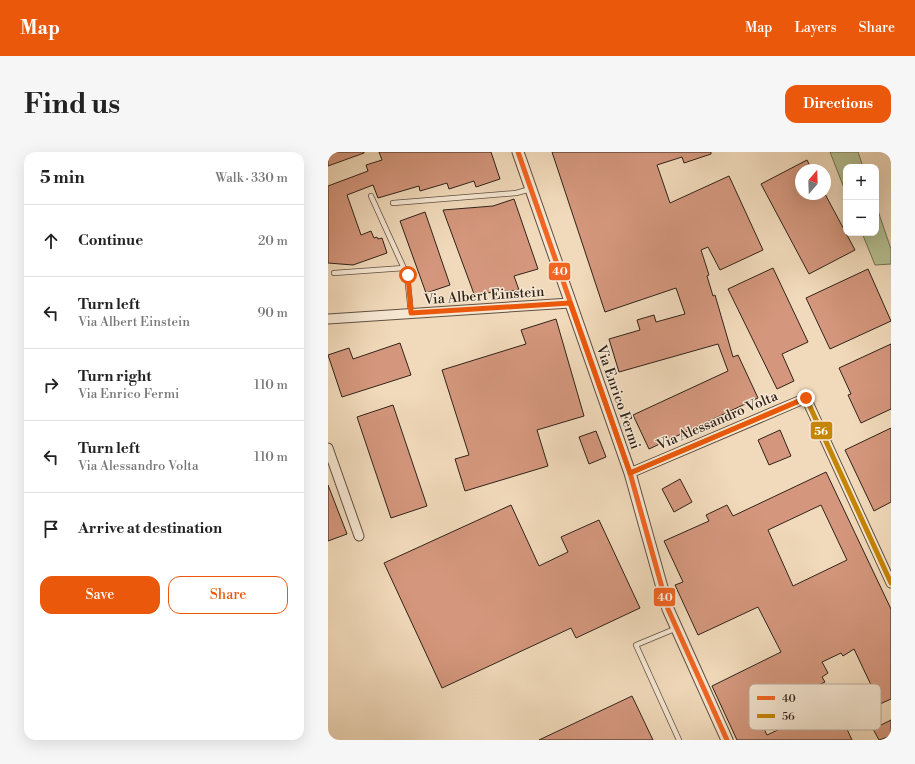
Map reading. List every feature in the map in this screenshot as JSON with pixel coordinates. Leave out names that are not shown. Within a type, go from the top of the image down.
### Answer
[{"type":"street","name":"Via Enrico Fermi","points":[[518,152],[630,473],[668,609],[727,740]]},
{"type":"street","name":"Via Albert Einstein","points":[[328,319],[570,303]]},
{"type":"street","name":"Via Alessandro Volta","points":[[630,473],[806,398],[891,583]]},
{"type":"street","points":[[328,448],[359,536]]},
{"type":"lane","points":[[393,203],[516,193],[531,189]]},
{"type":"lane","points":[[371,196],[408,275],[411,313]]},
{"type":"lane","points":[[334,273],[404,268]]},
{"type":"lane","points":[[677,628],[636,645],[679,740]]},
{"type":"green space","points":[[830,152],[858,152],[862,164],[843,164],[843,185]]},
{"type":"green space","points":[[879,214],[891,249],[891,264],[875,265],[863,236],[879,236]]},
{"type":"building","points":[[328,152],[364,152],[364,153],[328,166]]},
{"type":"building","points":[[379,152],[491,152],[500,179],[476,187],[474,181],[449,189],[447,183],[420,191],[419,186],[378,198],[373,185],[347,195],[361,235],[371,231],[374,238],[382,238],[387,253],[353,265],[328,263],[328,186],[368,171],[366,165],[382,160]]},
{"type":"building","points":[[552,152],[711,152],[711,154],[684,163],[682,157],[657,165],[670,203],[729,176],[763,250],[720,270],[708,247],[701,250],[709,275],[707,276],[713,296],[715,295],[733,357],[738,355],[758,398],[649,449],[633,415],[728,371],[718,344],[619,372],[609,339],[640,330],[637,320],[654,315],[656,322],[685,314],[676,288],[605,312]]},
{"type":"building","points":[[807,160],[809,164],[799,164]]},
{"type":"building","points":[[795,166],[795,200],[828,200],[843,228],[843,236],[848,236],[855,250],[809,274],[761,184]]},
{"type":"building","points":[[514,199],[538,269],[514,276],[519,290],[474,294],[443,210],[493,206]]},
{"type":"building","points":[[425,212],[450,285],[426,293],[400,221]]},
{"type":"building","points":[[773,268],[808,342],[782,354],[794,381],[777,389],[728,289]]},
{"type":"building","points":[[868,269],[891,321],[830,349],[806,298]]},
{"type":"building","points":[[556,319],[584,416],[537,430],[548,466],[465,491],[455,459],[469,455],[442,370],[526,344],[521,330]]},
{"type":"building","points":[[400,343],[411,375],[342,397],[328,355],[349,348],[353,359]]},
{"type":"building","points":[[891,344],[891,409],[861,423],[848,395],[851,394],[839,368]]},
{"type":"building","points":[[393,405],[427,506],[391,518],[357,417]]},
{"type":"building","points":[[891,428],[891,502],[874,511],[845,450]]},
{"type":"building","points":[[780,430],[791,456],[769,465],[758,440]]},
{"type":"building","points":[[596,431],[606,457],[589,464],[579,437]]},
{"type":"building","points":[[826,472],[891,609],[891,699],[881,704],[881,684],[871,684],[854,649],[843,656],[841,653],[822,662],[828,673],[822,677],[825,682],[821,684],[749,684],[749,730],[765,730],[767,735],[778,730],[847,730],[852,740],[737,740],[712,686],[781,652],[758,607],[698,635],[675,585],[683,582],[664,541],[709,521],[706,515],[727,505],[733,516]],"holes":[[[821,505],[847,560],[793,586],[768,530]]]},
{"type":"building","points":[[680,479],[692,502],[674,512],[662,489]]},
{"type":"building","points":[[328,485],[347,534],[328,541]]},
{"type":"building","points":[[511,505],[539,566],[568,552],[561,537],[599,520],[640,608],[576,638],[571,628],[442,688],[384,563]]},
{"type":"building","points":[[632,696],[653,740],[539,740]]},
{"type":"building","points":[[891,720],[891,736],[879,740],[874,730],[881,730],[881,725]]},
{"type":"transit line","name":"40","points":[[518,152],[630,473],[668,609],[727,740]]},
{"type":"transit line","name":"56","points":[[630,473],[806,398],[891,583]]},
{"type":"route","points":[[408,275],[411,313],[570,303],[630,473],[806,398]]}]
